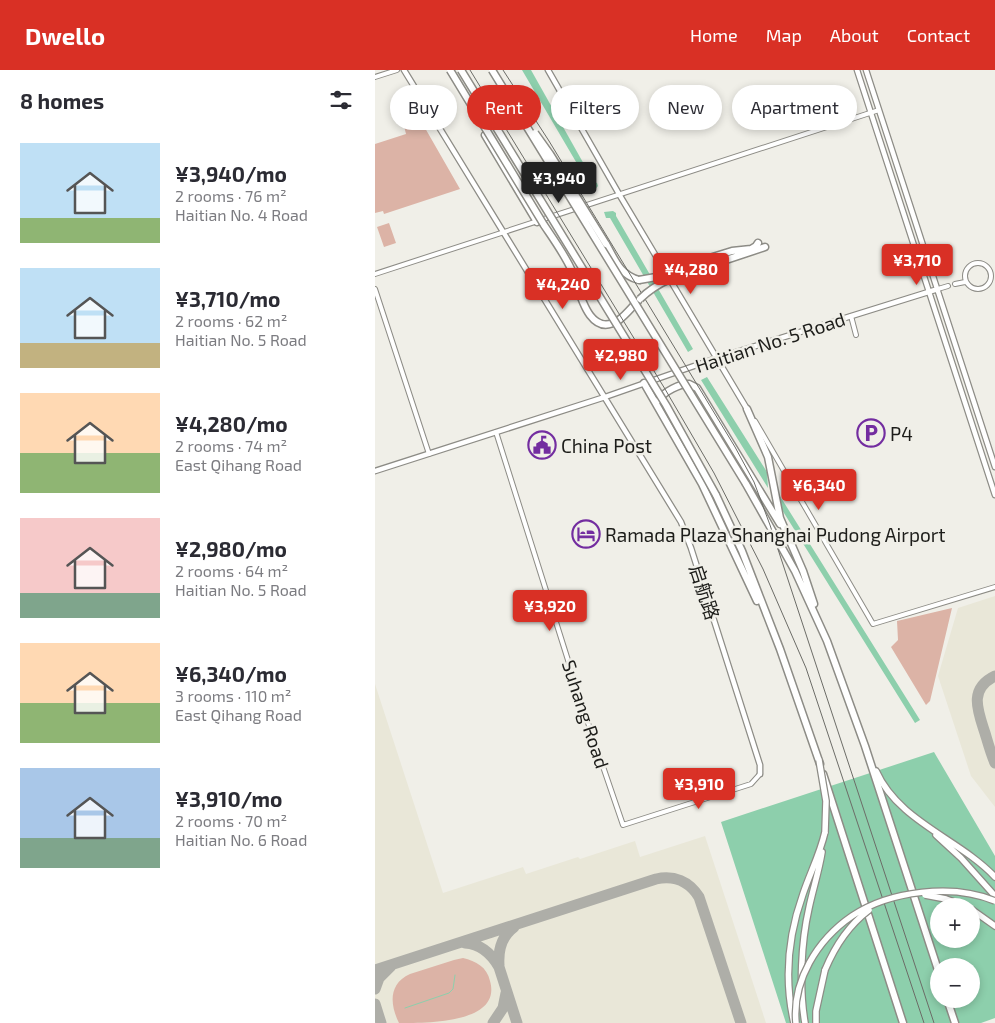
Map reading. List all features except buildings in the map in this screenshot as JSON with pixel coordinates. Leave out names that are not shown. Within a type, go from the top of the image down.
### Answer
[{"type":"highway","points":[[451,70],[456,86],[537,222]]},
{"type":"highway","points":[[451,70],[571,270],[586,312],[593,319],[606,324],[619,320],[649,290],[665,280],[732,251],[751,250],[758,243]]},
{"type":"highway","points":[[461,70],[666,405],[716,495],[742,551],[780,649],[819,760],[903,1023]]},
{"type":"highway","points":[[492,70],[501,85]]},
{"type":"highway","points":[[529,130],[746,484],[795,571],[819,622]]},
{"type":"highway","points":[[532,130],[550,154],[622,271],[628,277],[639,280],[656,277],[765,247]]},
{"type":"highway","points":[[644,383],[702,484],[780,649]]},
{"type":"highway","points":[[660,411],[658,402],[661,396],[682,384],[690,384],[697,388],[786,533]]},
{"type":"highway","points":[[747,409],[768,457],[777,504],[786,533],[803,571],[819,622],[865,746],[934,958]]},
{"type":"highway","points":[[950,1008],[955,1023]]},
{"type":"main road","points":[[865,746],[877,774],[888,791],[903,808],[961,858],[995,896]]},
{"type":"main road","points":[[805,1023],[803,986],[804,936],[808,908],[821,860],[825,832],[826,802],[819,760]]},
{"type":"main road","points":[[922,824],[963,850],[995,877]]},
{"type":"main road","points":[[795,1023],[789,995],[788,974],[791,940],[802,895],[825,832]]},
{"type":"main road","points":[[795,1023],[799,988],[814,956],[844,922],[859,912],[903,896],[923,892],[952,891],[975,894],[995,901]]},
{"type":"main road","points":[[903,896],[936,896],[942,898]]},
{"type":"main road","points":[[816,1023],[816,1011],[822,979],[833,951],[856,922],[880,904]]},
{"type":"main road","points":[[980,915],[995,926]]},
{"type":"street","points":[[375,77],[397,70]]},
{"type":"street","name":"启航路","points":[[404,70],[681,522],[760,765],[759,774]]},
{"type":"street","points":[[548,70],[619,194],[773,451],[873,624],[995,587]]},
{"type":"street","points":[[857,70],[995,496]]},
{"type":"street","points":[[866,70],[995,467]]},
{"type":"street","points":[[375,274],[879,110]]},
{"type":"street","points":[[974,263],[985,265],[990,272],[990,282],[983,289],[973,289],[965,282],[965,271],[974,263]]},
{"type":"street","points":[[955,284],[965,282]]},
{"type":"street","points":[[938,289],[948,286]]},
{"type":"street","points":[[375,289],[429,454]]},
{"type":"street","name":"Haitian No. 5 Road","points":[[375,471],[605,397],[717,358],[938,289]]},
{"type":"street","points":[[851,316],[856,335]]},
{"type":"street","name":"Suhang Road","points":[[496,432],[587,720],[623,825],[751,784],[759,774]]},
{"type":"shaded area","points":[[522,70],[531,70],[539,85],[531,85]]},
{"type":"shaded area","points":[[541,88],[551,106],[551,119],[541,102]]},
{"type":"shaded area","points":[[405,130],[426,130],[460,189],[384,214],[383,211],[375,213],[375,144],[406,134]]},
{"type":"shaded area","points":[[557,130],[565,130],[598,186],[593,192],[589,188],[589,184]]},
{"type":"shaded area","points":[[613,211],[616,213],[693,349],[688,352],[610,218],[606,218],[604,212]]},
{"type":"shaded area","points":[[389,223],[396,243],[384,247],[377,227]]},
{"type":"shaded area","points":[[707,377],[767,472],[768,488],[701,380]]},
{"type":"shaded area","points":[[778,493],[920,720],[915,723],[779,505]]},
{"type":"shaded area","points":[[995,596],[995,807],[971,776],[938,676],[958,608]]},
{"type":"shaded area","points":[[952,608],[930,701],[926,705],[891,647],[898,640],[897,621]]},
{"type":"shaded area","points":[[375,684],[443,893],[523,867],[526,874],[635,841],[640,857],[705,836],[766,1023],[375,1023]]},
{"type":"shaded area","points":[[934,752],[995,856],[995,1018],[981,1023],[786,1023],[721,822]]},
{"type":"shaded area","points":[[463,958],[480,965],[489,976],[491,995],[485,1005],[474,1013],[460,1018],[444,1021],[399,1023],[393,1002],[394,989],[398,983],[410,974]]},
{"type":"waterway","points":[[405,1008],[449,993],[453,989],[455,975]]},
{"type":"taxiway","points":[[995,676],[981,687],[977,701],[980,717],[995,763]]},
{"type":"taxiway","points":[[375,970],[656,879],[669,878],[686,883],[699,897],[741,1023]]},
{"type":"taxiway","points":[[499,965],[499,954],[502,944],[506,935],[514,927]]},
{"type":"taxiway","points":[[465,943],[481,947],[496,962],[517,1023]]},
{"type":"taxiway","points":[[375,989],[379,978],[391,966]]},
{"type":"taxiway","points":[[493,1023],[503,1008],[506,993]]},
{"type":"taxiway","points":[[375,1004],[381,1023]]},
{"type":"railway","points":[[470,70],[665,389],[714,473],[763,569],[806,668],[924,1023]]},
{"type":"railway","points":[[503,70],[549,141],[735,447],[754,482],[770,525],[934,1023]]},
{"type":"place","name":"P4","points":[[871,433]]},
{"type":"place","name":"China Post","points":[[542,445]]},
{"type":"place","name":"Ramada Plaza Shanghai Pudong Airport","points":[[586,534]]}]
